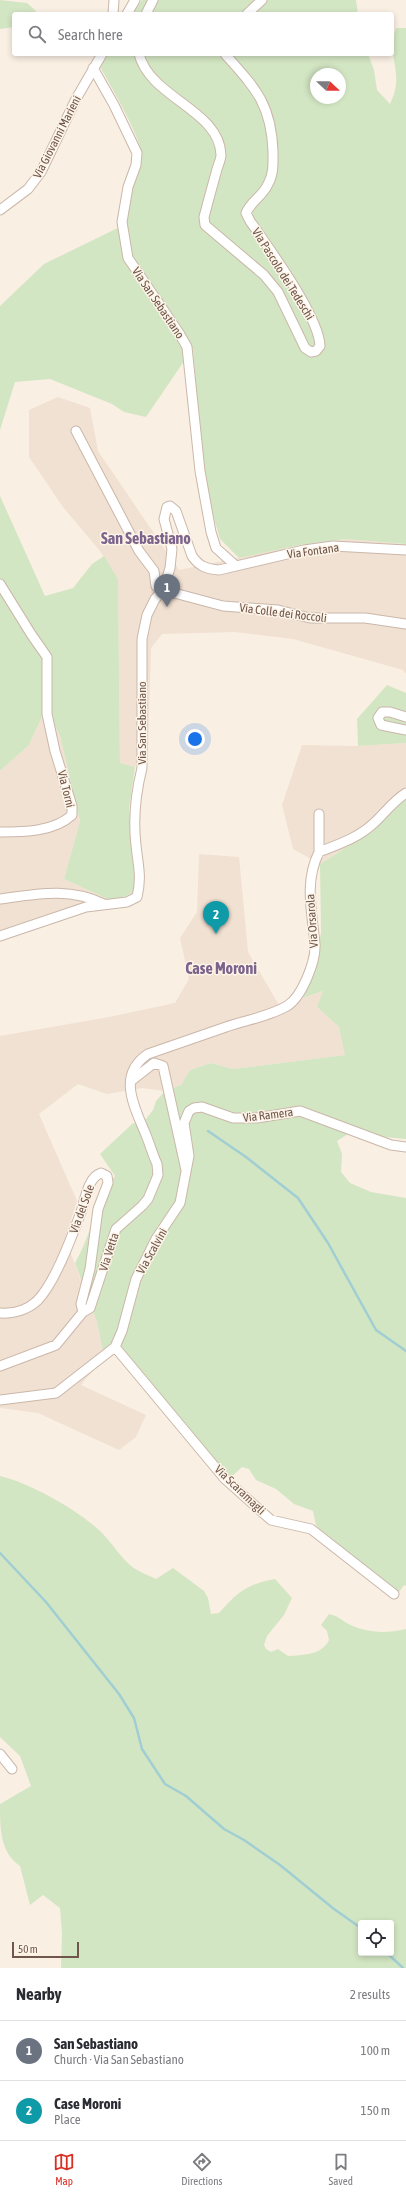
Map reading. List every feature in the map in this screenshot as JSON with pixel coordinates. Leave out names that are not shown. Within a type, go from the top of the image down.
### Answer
[{"type":"street","points":[[113,12],[114,0]]},
{"type":"street","points":[[128,12],[136,0]]},
{"type":"street","points":[[147,12],[153,0]]},
{"type":"street","points":[[249,12],[262,0]]},
{"type":"street","name":"Via Giovanni Marieni","points":[[0,210],[28,189],[41,172],[93,68],[101,56]]},
{"type":"street","name":"Via Pascolo dei Tedeschi","points":[[140,56],[142,66],[152,80],[201,118],[212,130],[217,142],[221,155],[204,217],[205,225],[264,275],[278,292],[305,348],[311,352],[316,351],[320,346],[316,328],[285,273],[250,221],[246,212],[249,205],[262,195],[269,183],[273,166],[272,132],[269,116],[253,87],[227,56]]},
{"type":"street","name":"Via San Sebastiano","points":[[93,68],[114,105],[137,153],[136,165],[128,188],[122,222],[128,258],[180,333],[187,347],[200,471],[211,532],[216,548],[236,566]]},
{"type":"street","points":[[76,431],[139,551],[154,571],[156,586],[163,590]]},
{"type":"street","name":"Via San Sebastiano","points":[[0,936],[86,907],[128,902],[136,897],[141,881],[135,844],[137,789],[142,768],[142,639],[147,615],[155,599],[163,590],[170,568],[172,549],[164,519],[167,507],[170,506],[176,511],[192,556],[196,562],[209,569],[221,569]]},
{"type":"street","name":"Via Fontana","points":[[221,569],[304,550],[333,546],[406,550]]},
{"type":"street","name":"Via Torni","points":[[0,584],[30,634],[47,657],[47,714],[55,751],[72,806],[72,815],[68,819],[37,830],[0,832]]},
{"type":"street","name":"Via Colle dei Roccoli","points":[[163,590],[223,606],[278,610],[310,618],[365,618],[406,624]]},
{"type":"street","points":[[406,717],[390,712],[382,712],[378,718],[381,725],[406,730]]},
{"type":"street","points":[[319,852],[355,838],[375,823],[390,805],[406,793]]},
{"type":"street","name":"Via Orsarola","points":[[130,1081],[133,1069],[140,1059],[148,1054],[227,1027],[255,1020],[287,1006],[302,989],[315,950],[309,901],[310,877],[319,852],[319,814]]},
{"type":"street","points":[[0,899],[47,892],[78,894],[105,904]]},
{"type":"street","name":"Via Scalvini","points":[[115,1348],[122,1331],[136,1279],[156,1239],[178,1207],[186,1171],[163,1066],[154,1063],[130,1081]]},
{"type":"street","name":"Via Vetta","points":[[0,1366],[56,1344],[83,1312],[90,1308],[116,1229],[142,1206],[148,1198],[158,1175],[157,1164],[130,1093],[130,1081]]},
{"type":"street","name":"Via Ramera","points":[[186,1171],[189,1156],[184,1123],[189,1111],[199,1107],[233,1118],[257,1118],[300,1111],[390,1144],[406,1147]]},
{"type":"street","name":"Via del Sole","points":[[0,1313],[8,1314],[21,1311],[36,1301],[45,1291],[70,1240],[90,1184],[95,1176],[101,1173],[108,1176],[108,1183],[98,1209],[90,1269],[81,1304],[83,1312]]},
{"type":"street","points":[[0,1400],[56,1393],[115,1348]]},
{"type":"street","name":"Via Scaramagli","points":[[115,1348],[230,1485],[271,1520],[311,1529],[394,1594]]},
{"type":"street","points":[[0,1754],[12,1769]]},
{"type":"shaded area","points":[[58,397],[90,408],[98,451],[179,570],[300,545],[345,539],[406,544],[406,674],[403,670],[293,639],[234,632],[162,634],[151,648],[148,753],[135,767],[120,763],[118,579],[100,551],[63,507],[29,457],[29,410]]},
{"type":"shaded area","points":[[45,710],[50,716],[60,736],[80,821],[64,879],[110,900],[84,911],[0,939],[0,771],[29,745]]},
{"type":"shaded area","points":[[406,743],[406,794],[375,829],[320,864],[293,849],[282,805],[302,745],[358,746]]},
{"type":"shaded area","points":[[199,854],[239,857],[248,952],[283,1012],[303,998],[324,991],[317,1007],[339,1027],[346,1055],[233,1069],[211,1063],[190,1070],[181,1085],[165,1091],[142,1088],[107,1094],[78,1084],[39,1114],[77,1201],[65,1238],[97,1322],[104,1357],[81,1385],[146,1415],[136,1437],[119,1450],[38,1413],[0,1408],[0,1036],[109,1017],[175,1003],[189,979],[180,938],[197,912]]},
{"type":"green space","points":[[0,0],[27,3],[36,11],[12,12],[12,27],[0,29]]},
{"type":"green space","points":[[142,0],[356,0],[358,12],[133,12]]},
{"type":"green space","points":[[396,28],[406,28],[406,544],[345,539],[300,545],[239,558],[220,539],[212,511],[202,459],[193,348],[146,417],[124,412],[112,404],[50,379],[15,382],[0,430],[0,306],[44,264],[126,224],[133,190],[142,159],[138,140],[125,112],[99,65],[106,56],[369,56],[374,70],[377,90],[390,104],[396,83],[393,57],[394,35]]},
{"type":"green space","points":[[0,496],[45,596],[73,588],[92,564],[104,556],[118,579],[120,763],[135,767],[129,809],[135,882],[132,893],[123,897],[110,900],[64,879],[80,821],[60,736],[50,716],[45,710],[29,745],[0,771]]},
{"type":"green space","points":[[387,685],[406,693],[406,743],[358,746],[357,719]]},
{"type":"green space","points":[[406,794],[406,1139],[348,1134],[337,1141],[342,1154],[341,1172],[350,1183],[371,1192],[406,1198],[406,1586],[404,1585],[399,1592],[371,1581],[350,1564],[316,1525],[313,1511],[294,1504],[276,1489],[256,1480],[249,1469],[242,1467],[230,1478],[126,1360],[126,1352],[120,1345],[104,1357],[97,1322],[75,1263],[81,1253],[103,1196],[115,1176],[100,1154],[132,1124],[146,1119],[153,1110],[156,1101],[165,1091],[181,1085],[190,1070],[211,1063],[233,1069],[345,1055],[339,1027],[317,1007],[323,991],[303,998],[308,988],[321,933],[320,864],[375,829]]},
{"type":"green space","points":[[0,1476],[25,1484],[78,1514],[99,1530],[125,1560],[139,1571],[156,1579],[173,1568],[204,1591],[208,1598],[211,1614],[219,1613],[238,1594],[250,1586],[275,1579],[292,1598],[284,1615],[267,1636],[264,1645],[266,1649],[271,1652],[278,1649],[288,1656],[294,1656],[312,1653],[322,1649],[329,1640],[327,1631],[321,1625],[329,1614],[336,1616],[352,1626],[375,1632],[390,1632],[406,1629],[406,1968],[61,1968],[62,1933],[60,1908],[43,1895],[30,1905],[20,1866],[8,1854],[2,1839],[0,1804],[31,1786],[20,1756],[0,1737]]},
{"type":"waterway","points":[[208,1131],[246,1157],[298,1198],[328,1243],[376,1330],[406,1351]]},
{"type":"waterway","points":[[0,1553],[46,1602],[119,1694],[134,1718],[142,1749],[165,1784],[186,1796],[224,1829],[244,1840],[280,1865],[334,1909],[358,1926]]},
{"type":"waterway","points":[[390,1956],[403,1968]]},
{"type":"place","name":"San Sebastiano","points":[[167,607]]},
{"type":"place","name":"Case Moroni","points":[[216,934]]},
{"type":"district","name":"San Sebastiano","points":[[146,538]]},
{"type":"district","name":"Case Moroni","points":[[221,968]]}]
